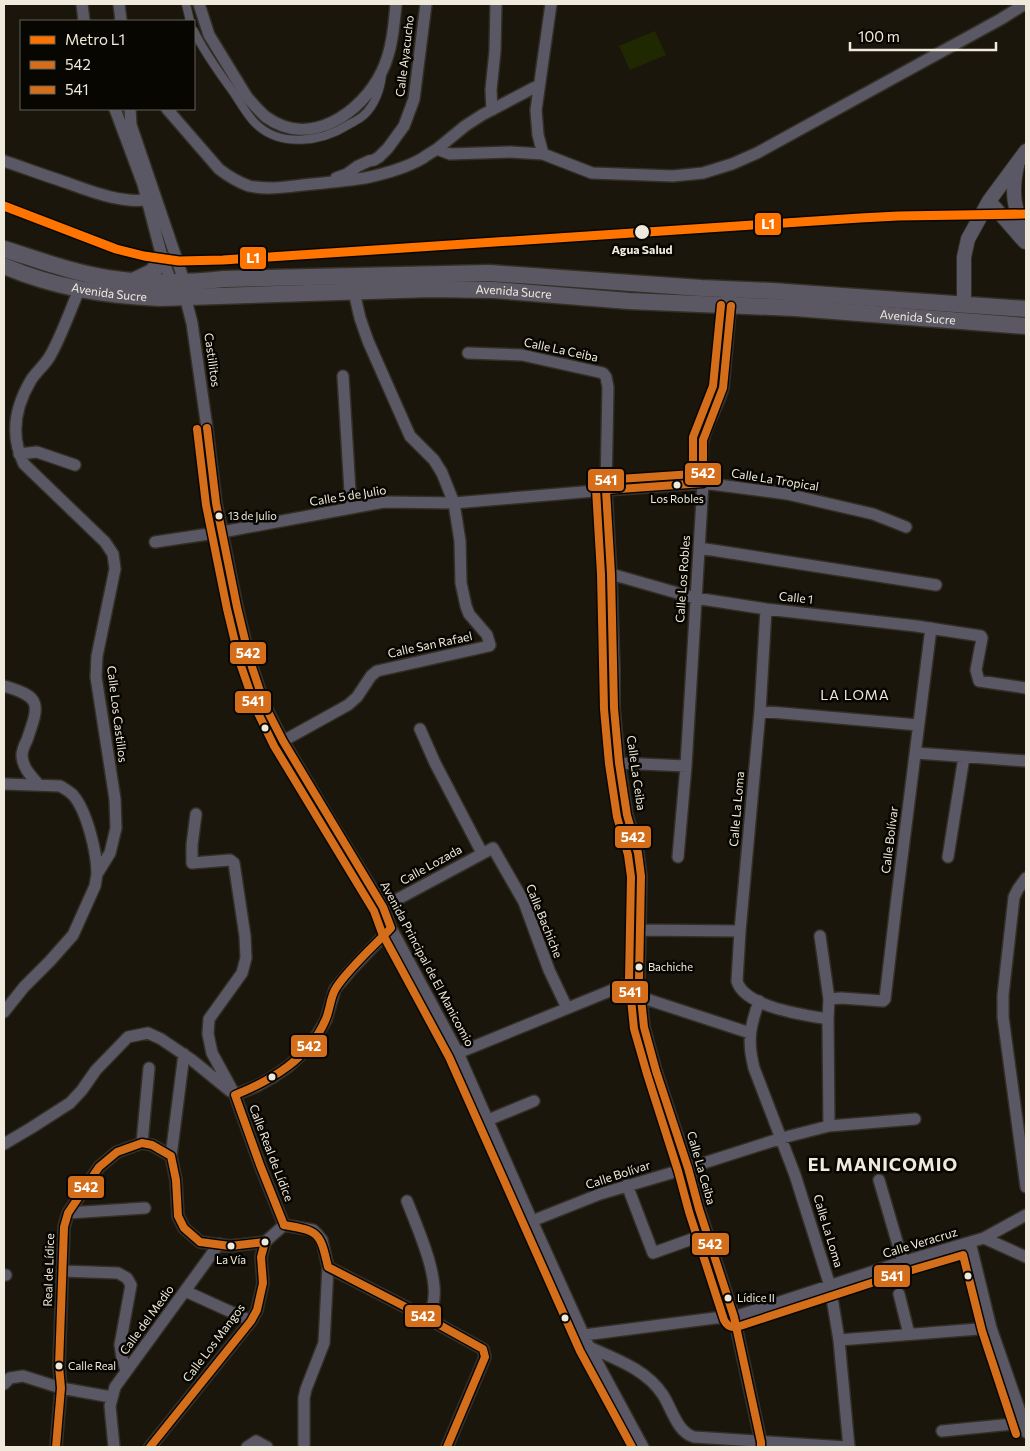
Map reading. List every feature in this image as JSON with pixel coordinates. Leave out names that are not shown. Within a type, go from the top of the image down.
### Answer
[{"type":"main road","name":"Avenida Sucre","points":[[4,249],[86,274],[133,281],[150,274],[172,269],[354,292],[430,289],[494,290],[629,301],[795,308],[1026,326]]},
{"type":"main road","name":"Avenida Sucre","points":[[4,266],[50,283],[79,290],[160,298],[172,269]]},
{"type":"main road","name":"Avenida Sucre","points":[[172,269],[224,279],[490,273],[1026,309]]},
{"type":"street","points":[[82,4],[84,20]]},
{"type":"street","points":[[119,4],[121,20]]},
{"type":"street","points":[[186,4],[190,20]]},
{"type":"street","points":[[199,4],[209,35],[248,97],[267,118],[287,127],[307,130],[338,119],[359,104],[383,71]]},
{"type":"street","points":[[195,33],[223,78],[255,123],[271,134],[284,138],[309,139],[342,129],[364,115],[382,82],[390,46],[396,4]]},
{"type":"street","name":"Calle Ayacucho","points":[[322,183],[347,174],[374,160],[388,148],[404,126],[414,99],[426,4]]},
{"type":"street","points":[[492,110],[491,90],[495,51],[496,4]]},
{"type":"street","points":[[543,154],[536,123],[536,110],[551,4]]},
{"type":"street","points":[[436,149],[450,154],[510,152],[543,154],[592,173],[673,176],[702,173],[732,164],[774,144],[1025,4]]},
{"type":"street","points":[[169,110],[207,156],[229,177],[250,186],[278,188],[365,178],[410,164],[422,159],[465,126],[539,85]]},
{"type":"street","points":[[115,110],[143,184],[151,198]]},
{"type":"street","points":[[130,110],[131,125],[151,198]]},
{"type":"street","points":[[964,304],[964,257],[968,239],[992,197],[1026,151]]},
{"type":"street","points":[[4,161],[103,195],[121,199],[151,198]]},
{"type":"street","points":[[1017,163],[1014,186],[1015,207],[1026,235]]},
{"type":"street","points":[[992,197],[1010,198],[1015,207]]},
{"type":"street","points":[[992,197],[1020,238],[1026,243]]},
{"type":"street","name":"Castillitos","points":[[151,198],[172,269],[192,323],[208,428]]},
{"type":"street","name":"Calle Los Robles","points":[[678,857],[686,766],[703,483],[703,441],[723,388],[732,289]]},
{"type":"street","name":"Calle Los Castillos","points":[[4,1012],[24,987],[73,935],[94,886],[97,874],[110,853],[116,828],[115,799],[96,677],[97,656],[115,569],[113,554],[105,542],[24,464],[19,454],[15,434],[16,418],[31,379],[49,357],[79,290]]},
{"type":"street","points":[[354,292],[368,341],[410,436],[434,460],[442,473],[454,503]]},
{"type":"street","name":"Calle La Ceiba","points":[[468,353],[522,355],[603,373],[606,377],[608,387],[606,490],[611,574],[614,708],[619,763],[627,815],[638,853],[641,876],[639,980],[644,1027],[656,1071],[688,1168],[706,1234],[734,1317],[761,1445]]},
{"type":"street","points":[[343,376],[351,508]]},
{"type":"street","name":"Avenida Principal de El Manicomio","points":[[208,428],[216,503],[237,607],[250,661],[265,706],[283,741],[383,907],[391,928],[458,1053],[589,1347],[643,1447]]},
{"type":"street","points":[[19,454],[37,452],[75,464]]},
{"type":"street","name":"Calle La Tropical","points":[[606,490],[703,483],[787,494],[873,514],[906,527]]},
{"type":"street","name":"Calle 5 de Julio","points":[[155,542],[222,532],[384,502],[454,503],[606,490]]},
{"type":"street","name":"Calle San Rafael","points":[[283,741],[348,705],[357,697],[370,676],[377,671],[490,645],[490,640],[469,614],[466,606],[462,583],[460,541],[454,503]]},
{"type":"street","points":[[699,548],[936,585]]},
{"type":"street","name":"Calle 1","points":[[611,574],[695,598],[766,609],[931,628],[981,636],[976,670],[979,681],[1026,688]]},
{"type":"street","name":"Calle La Loma","points":[[766,609],[760,711],[737,980],[742,990],[760,1001],[784,1011],[828,1019]]},
{"type":"street","name":"Calle Bolívar","points":[[829,998],[883,1001],[885,999],[931,628]]},
{"type":"street","points":[[4,686],[24,692],[33,700],[35,707],[34,717],[22,753],[23,764],[39,785]]},
{"type":"street","points":[[760,711],[918,725]]},
{"type":"street","points":[[420,730],[482,853]]},
{"type":"street","points":[[916,753],[1026,761]]},
{"type":"street","points":[[948,857],[964,757]]},
{"type":"street","points":[[619,763],[686,766]]},
{"type":"street","points":[[4,784],[60,786],[68,790],[83,814],[96,858],[97,874]]},
{"type":"street","points":[[196,814],[192,863],[230,860],[234,863],[236,873],[246,958],[242,973],[209,1019],[208,1034],[212,1054],[235,1095]]},
{"type":"street","name":"Calle Lozada","points":[[383,907],[493,848]]},
{"type":"street","name":"Calle Bachiche","points":[[493,848],[524,902],[549,970],[567,1008]]},
{"type":"street","points":[[1026,878],[1014,897],[1003,995],[1003,1017],[1021,1112],[1026,1188]]},
{"type":"street","name":"Calle Real de Lídice","points":[[235,1095],[273,1077],[304,1052],[326,1020],[335,989],[391,928]]},
{"type":"street","points":[[641,930],[740,931]]},
{"type":"street","points":[[820,936],[829,998],[829,1126]]},
{"type":"street","points":[[458,1053],[639,980]]},
{"type":"street","points":[[640,997],[750,1033]]},
{"type":"street","name":"Calle La Loma","points":[[760,1001],[750,1033],[750,1048],[754,1068],[807,1208],[830,1286],[840,1340],[848,1447]]},
{"type":"street","name":"Calle Real de Lídice","points":[[4,1144],[70,1103],[96,1070],[128,1037],[148,1033],[161,1038],[184,1054],[235,1095],[284,1226]]},
{"type":"street","points":[[184,1054],[172,1156],[176,1180],[178,1216],[184,1228],[200,1242],[230,1246],[265,1242],[284,1226],[313,1230],[322,1240],[328,1267],[324,1343],[304,1398],[304,1447]]},
{"type":"street","points":[[149,1068],[142,1143],[152,1145],[172,1156]]},
{"type":"street","points":[[488,1120],[534,1101]]},
{"type":"street","name":"Calle Bolívar","points":[[532,1221],[627,1185],[782,1138],[829,1126],[915,1119]]},
{"type":"street","name":"Real de Lídice","points":[[56,1447],[61,1388],[59,1366],[64,1227],[68,1213],[99,1167],[117,1152],[142,1143]]},
{"type":"street","points":[[880,1180],[903,1262]]},
{"type":"street","points":[[627,1185],[653,1253],[706,1234]]},
{"type":"street","points":[[407,1201],[429,1262],[434,1289],[434,1303],[427,1318]]},
{"type":"street","points":[[68,1213],[145,1208]]},
{"type":"street","name":"Calle Veracruz","points":[[584,1335],[734,1317],[903,1262],[984,1238],[1026,1215]]},
{"type":"street","points":[[984,1238],[1026,1257]]},
{"type":"street","name":"Calle Los Mangos","points":[[155,1445],[251,1321],[257,1310],[263,1283],[261,1257],[265,1242]]},
{"type":"street","points":[[942,1431],[1025,1427],[991,1328],[970,1242]]},
{"type":"street","name":"Calle del Medio","points":[[111,1397],[115,1387],[126,1371],[219,1244]]},
{"type":"street","points":[[328,1267],[483,1349],[485,1357],[447,1447]]},
{"type":"street","points":[[62,1271],[118,1273],[127,1278],[131,1285],[120,1345],[126,1371]]},
{"type":"street","points":[[185,1291],[251,1321]]},
{"type":"street","points":[[899,1294],[909,1334]]},
{"type":"street","points":[[840,1340],[991,1328]]},
{"type":"street","points":[[589,1347],[629,1365],[652,1380],[663,1394],[682,1429],[689,1436],[761,1445],[848,1447]]},
{"type":"street","points":[[4,1384],[10,1378],[23,1376],[61,1388],[111,1397],[110,1406],[114,1447]]},
{"type":"street","points":[[247,1447],[256,1441],[267,1447]]},
{"type":"green space","points":[[655,31],[666,55],[630,70],[619,46]]},
{"type":"metro line","name":"L1","points":[[4,206],[116,249],[144,256],[179,261],[223,260],[860,218],[1026,214]]},
{"type":"transit line","name":"541","points":[[721,305],[713,386],[693,437],[693,474],[604,480],[598,483],[596,489],[601,574],[604,709],[609,764],[617,817],[628,855],[631,877],[629,979],[634,1029],[689,1212],[726,1324],[731,1327],[737,1327],[963,1255],[982,1331],[1016,1434]]},
{"type":"transit line","name":"542","points":[[731,306],[723,388],[703,440],[703,483],[606,490],[611,574],[614,708],[619,763],[627,815],[638,853],[641,876],[639,979],[644,1027],[656,1071],[734,1317],[761,1447]]},
{"type":"transit line","name":"542","points":[[207,428],[216,503],[237,607],[250,661],[265,706],[283,741],[383,907],[391,928],[341,980],[332,996],[328,1013],[318,1034],[299,1057],[275,1075],[235,1095],[284,1225]]},
{"type":"transit line","name":"541","points":[[197,429],[206,505],[227,609],[240,663],[256,709],[274,746],[374,911],[382,933],[449,1057],[580,1351],[632,1447]]},
{"type":"transit line","name":"542","points":[[56,1447],[61,1388],[59,1366],[64,1227],[68,1213],[99,1167],[117,1152],[142,1143],[152,1145],[171,1156],[176,1180],[178,1216],[184,1228],[200,1242],[230,1246],[265,1242]]},
{"type":"transit line","name":"542","points":[[284,1225],[305,1229],[316,1235],[323,1247],[328,1267],[483,1349],[485,1357],[447,1447]]},
{"type":"transit line","name":"542","points":[[150,1447],[251,1321],[257,1310],[263,1283],[261,1257],[265,1242]]},
{"type":"place","name":"Agua Salud","points":[[642,232]]},
{"type":"place","name":"Los Robles","points":[[677,485]]},
{"type":"place","name":"13 de Julio","points":[[219,516]]},
{"type":"place","name":"Bachiche","points":[[639,967]]},
{"type":"place","name":"La Vía","points":[[231,1246]]},
{"type":"place","name":"Lídice II","points":[[728,1298]]},
{"type":"place","name":"Calle Real","points":[[59,1366]]},
{"type":"district","name":"LA LOMA","points":[[855,695]]},
{"type":"district","name":"EL MANICOMIO","points":[[883,1165]]}]
